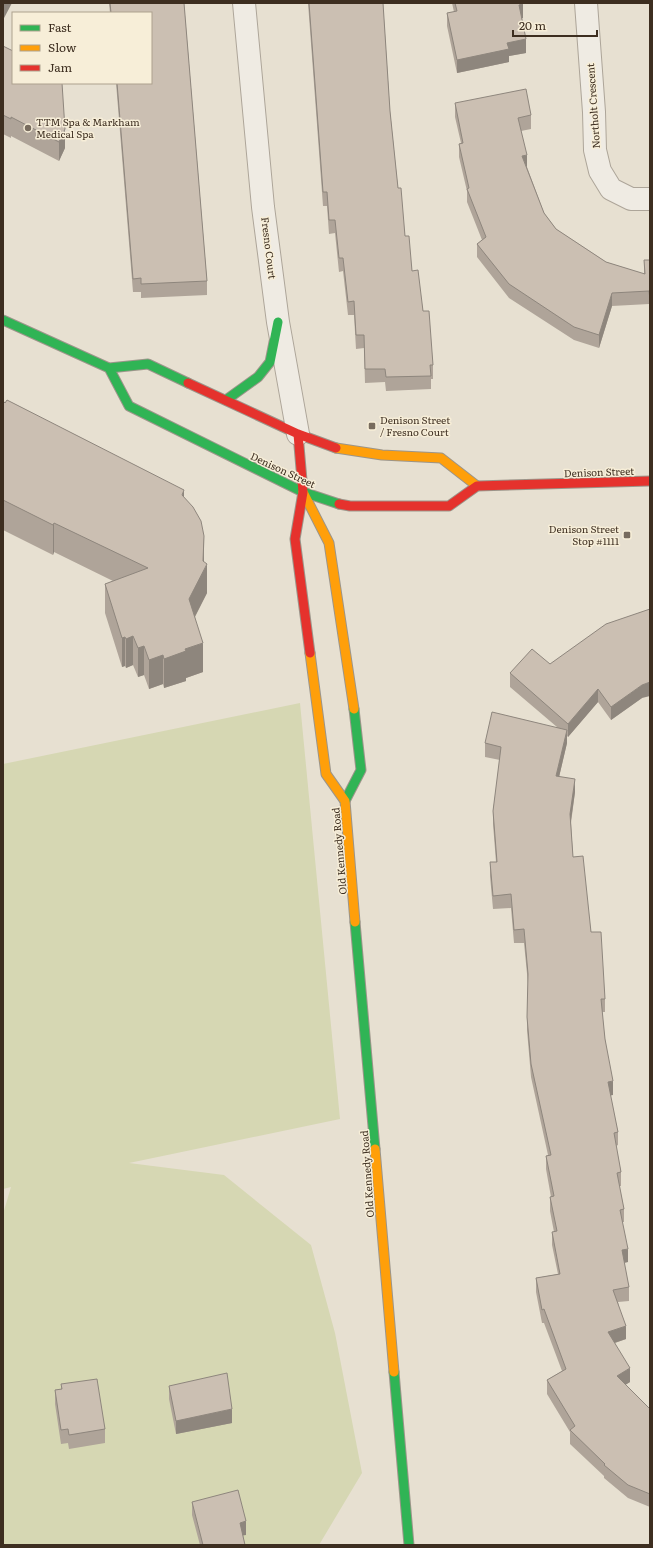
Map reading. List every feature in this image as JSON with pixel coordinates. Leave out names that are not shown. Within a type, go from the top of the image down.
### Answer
[{"type":"street","name":"Fresno Court","points":[[244,3],[263,206],[278,322],[298,434],[303,492]]},
{"type":"street","name":"Northolt Crescent","points":[[586,3],[594,112],[595,150],[600,171],[611,189],[631,199],[650,199]]},
{"type":"street","points":[[3,320],[109,368],[148,364],[298,434],[332,447],[356,452],[441,458],[476,486]]},
{"type":"street","points":[[226,400],[258,377],[270,362],[278,322]]},
{"type":"street","name":"Denison Street","points":[[109,368],[129,406],[303,492],[330,502],[350,506],[449,506],[476,486],[650,481]]},
{"type":"street","name":"Old Kennedy Road","points":[[303,492],[295,539],[326,774],[346,801]]},
{"type":"street","name":"Old Kennedy Road","points":[[303,492],[329,543],[349,668],[361,770],[346,801],[373,1103],[390,1338],[409,1545]]},
{"type":"green space","points":[[300,703],[340,1119],[129,1163],[224,1175],[311,1245],[335,1333],[362,1473],[319,1545],[3,1545],[3,1214],[11,1187],[3,1189],[3,764]]},
{"type":"building","points":[[110,3],[184,3],[207,281],[141,284],[141,278],[133,279],[117,84],[152,84],[152,12],[111,12]]},
{"type":"building","points":[[309,3],[383,3],[390,111],[398,188],[401,188],[405,236],[409,236],[412,271],[418,270],[423,311],[429,311],[433,365],[430,365],[431,376],[386,377],[385,369],[365,369],[364,335],[356,335],[354,301],[348,302],[343,258],[339,258],[335,220],[329,220],[327,192],[323,192]]},
{"type":"building","points":[[455,3],[523,3],[519,5],[526,39],[507,43],[509,49],[457,60],[447,13],[457,11]]},
{"type":"building","points":[[3,46],[12,50],[12,84],[62,84],[65,129],[59,142],[11,117],[11,119],[3,115]]},
{"type":"building","points":[[526,89],[531,115],[518,118],[527,155],[522,156],[544,213],[556,229],[606,262],[645,274],[644,260],[650,260],[650,300],[649,291],[612,293],[599,335],[574,327],[509,284],[477,244],[486,237],[467,189],[469,188],[459,144],[463,143],[455,103]]},
{"type":"building","points":[[7,400],[184,490],[182,495],[193,507],[201,521],[204,536],[203,561],[207,564],[189,599],[203,643],[185,649],[186,651],[164,659],[163,655],[149,660],[144,646],[138,648],[133,636],[126,639],[125,637],[122,638],[105,584],[148,568],[54,523],[53,525],[3,500],[3,401],[5,403]]},
{"type":"building","points":[[650,609],[650,682],[642,685],[611,707],[598,689],[568,724],[510,673],[532,649],[550,664],[606,624]]},
{"type":"building","points":[[492,712],[567,730],[556,776],[575,779],[570,814],[573,857],[583,856],[591,932],[601,932],[605,999],[601,999],[605,1039],[613,1081],[608,1082],[618,1132],[614,1133],[621,1172],[617,1173],[624,1209],[620,1210],[628,1249],[622,1250],[629,1287],[613,1290],[626,1326],[608,1332],[630,1368],[617,1376],[650,1409],[650,1494],[628,1485],[604,1465],[605,1464],[570,1430],[575,1426],[547,1380],[566,1369],[544,1309],[542,1310],[536,1278],[560,1274],[552,1232],[557,1231],[550,1197],[554,1196],[546,1156],[551,1155],[531,1064],[527,1017],[528,974],[524,929],[514,930],[511,894],[493,896],[490,862],[497,862],[493,811],[501,747],[485,743]]},
{"type":"building","points":[[227,1373],[232,1409],[176,1421],[169,1386]]},
{"type":"building","points":[[97,1379],[105,1429],[69,1435],[68,1429],[61,1430],[55,1390],[62,1389],[61,1384]]},
{"type":"building","points":[[238,1490],[246,1521],[240,1523],[245,1545],[203,1545],[192,1502]]},
{"type":"traffic: fast","points":[[3,320],[109,368],[148,364],[188,383]]},
{"type":"traffic: fast","points":[[226,400],[258,377],[270,362],[278,322]]},
{"type":"traffic: fast","points":[[109,368],[129,406],[303,492],[339,504]]},
{"type":"traffic: fast","points":[[345,801],[361,770],[354,709]]},
{"type":"traffic: fast","points":[[355,922],[375,1149]]},
{"type":"traffic: fast","points":[[394,1372],[409,1545]]},
{"type":"traffic: slow","points":[[336,448],[382,455],[441,458],[477,486]]},
{"type":"traffic: slow","points":[[303,492],[329,543],[354,709]]},
{"type":"traffic: slow","points":[[310,653],[326,774],[345,801],[355,922]]},
{"type":"traffic: slow","points":[[375,1149],[394,1372]]},
{"type":"traffic: jam","points":[[188,383],[298,434],[336,448]]},
{"type":"traffic: jam","points":[[298,434],[303,492],[295,539],[310,653]]},
{"type":"traffic: jam","points":[[339,504],[350,506],[449,506],[477,486],[650,481]]},
{"type":"place","name":"TTM Spa & Markham Medical Spa","points":[[28,128]]},
{"type":"place","name":"Denison Street / Fresno Court","points":[[372,426]]},
{"type":"place","name":"Denison Street Stop #1111","points":[[627,535]]}]
